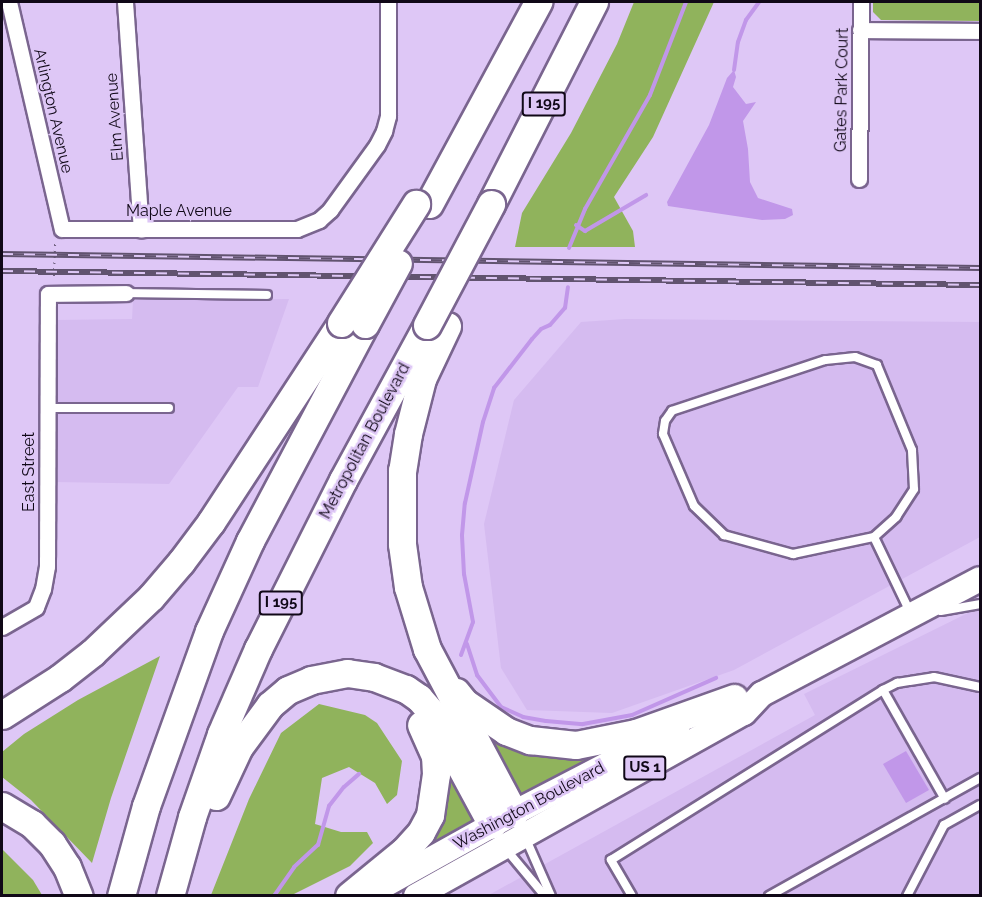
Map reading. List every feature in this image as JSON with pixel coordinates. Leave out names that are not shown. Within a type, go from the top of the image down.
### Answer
[{"type":"highway","points":[[2,715],[60,678],[92,653],[151,597],[182,562],[353,323],[502,69],[538,2]]},
{"type":"highway","name":"Metropolitan Boulevard","points":[[170,896],[192,817],[221,734],[258,649],[343,480],[437,325],[500,204],[594,2]]},
{"type":"highway","points":[[500,204],[588,44],[604,2]]},
{"type":"highway","points":[[121,896],[150,795],[209,631],[353,323]]},
{"type":"highway","points":[[437,325],[415,404],[402,470],[400,506],[408,587],[416,616],[437,671],[509,830]]},
{"type":"highway","points":[[437,671],[465,703],[486,719],[506,731],[553,744],[586,743],[636,733],[734,698]]},
{"type":"highway","points":[[178,896],[224,776],[239,747],[270,705],[288,690],[310,680],[347,673],[374,677],[406,689],[419,698],[431,712],[509,830]]},
{"type":"highway","points":[[348,896],[404,851],[421,832],[430,815],[435,796],[436,774],[429,740],[409,709],[374,677]]},
{"type":"highway","points":[[2,806],[32,824],[52,844],[67,867],[79,896]]},
{"type":"main road","name":"Washington Boulevard","points":[[365,896],[509,830],[744,713],[762,694],[981,579]]},
{"type":"main road","name":"Washington Boulevard","points":[[416,896],[509,830],[734,698],[762,694]]},
{"type":"street","name":"Arlington Avenue","points":[[9,2],[62,229]]},
{"type":"street","name":"Elm Avenue","points":[[125,2],[141,229]]},
{"type":"street","name":"Maple Avenue","points":[[62,229],[297,229],[319,220],[330,210],[377,145],[388,116],[388,2]]},
{"type":"street","name":"Gates Park Court","points":[[858,179],[861,2]]},
{"type":"street","points":[[860,30],[981,31]]},
{"type":"street","name":"East Street","points":[[2,627],[36,607],[44,586],[47,566],[48,294],[126,293]]},
{"type":"lane","points":[[126,293],[267,295]]},
{"type":"lane","points":[[855,357],[877,364],[912,450],[914,489],[896,517],[874,537],[793,554],[724,536],[694,506],[663,434],[665,421],[672,411],[825,360],[855,357]]},
{"type":"lane","points":[[47,408],[169,408]]},
{"type":"lane","points":[[874,537],[912,616],[981,604]]},
{"type":"lane","points":[[632,896],[612,860],[883,690],[897,683],[934,677],[981,687]]},
{"type":"lane","points":[[883,690],[945,799]]},
{"type":"lane","points":[[769,896],[981,778]]},
{"type":"lane","points":[[907,896],[944,825],[981,805]]},
{"type":"lane","points":[[509,830],[545,896]]},
{"type":"lane","points":[[509,830],[551,896]]},
{"type":"path","points":[[54,276],[54,244],[62,229]]},
{"type":"shaded area","points":[[734,70],[736,77],[733,87],[746,104],[756,102],[743,121],[750,182],[758,198],[792,209],[793,215],[785,219],[762,220],[668,206],[667,202],[709,125],[727,78]]},
{"type":"shaded area","points":[[289,299],[258,387],[238,387],[169,484],[56,482],[56,320],[132,319],[133,300]]},
{"type":"shaded area","points":[[625,319],[980,322],[980,537],[734,670],[612,713],[527,710],[501,668],[484,524],[514,400],[581,322]]},
{"type":"shaded area","points":[[980,607],[980,895],[487,896],[815,715],[804,694]]},
{"type":"shaded area","points":[[906,751],[929,790],[906,803],[883,764]]},
{"type":"green space","points":[[634,2],[714,2],[653,137],[614,197],[633,231],[635,247],[515,247],[522,213],[571,133],[617,44]]},
{"type":"green space","points":[[873,2],[980,2],[980,21],[881,20],[873,12]]},
{"type":"green space","points":[[160,656],[111,798],[92,863],[31,800],[2,777],[2,752],[24,734],[78,700]]},
{"type":"green space","points":[[319,704],[365,715],[377,723],[402,761],[397,795],[387,804],[375,783],[349,767],[322,778],[315,824],[341,832],[367,832],[373,843],[350,866],[292,895],[211,895],[249,799],[281,733]]},
{"type":"green space","points":[[474,718],[606,750],[521,798]]},
{"type":"green space","points":[[445,760],[477,823],[404,861]]},
{"type":"green space","points":[[2,849],[33,880],[42,895],[2,895]]},
{"type":"waterway","points":[[569,248],[585,209],[650,95],[686,2]]},
{"type":"waterway","points":[[734,70],[738,42],[746,20],[759,2]]},
{"type":"waterway","points":[[576,225],[585,231],[646,195]]},
{"type":"waterway","points":[[461,655],[473,622],[464,574],[462,535],[465,503],[483,422],[494,388],[532,339],[541,329],[550,325],[565,308],[568,287]]},
{"type":"waterway","points":[[467,644],[477,675],[501,707],[523,717],[546,721],[583,724],[632,715],[716,678]]},
{"type":"waterway","points":[[274,896],[294,867],[318,845],[329,806],[344,787],[359,774]]},
{"type":"railway","points":[[2,254],[980,268]]},
{"type":"railway","points":[[2,271],[980,285]]}]
